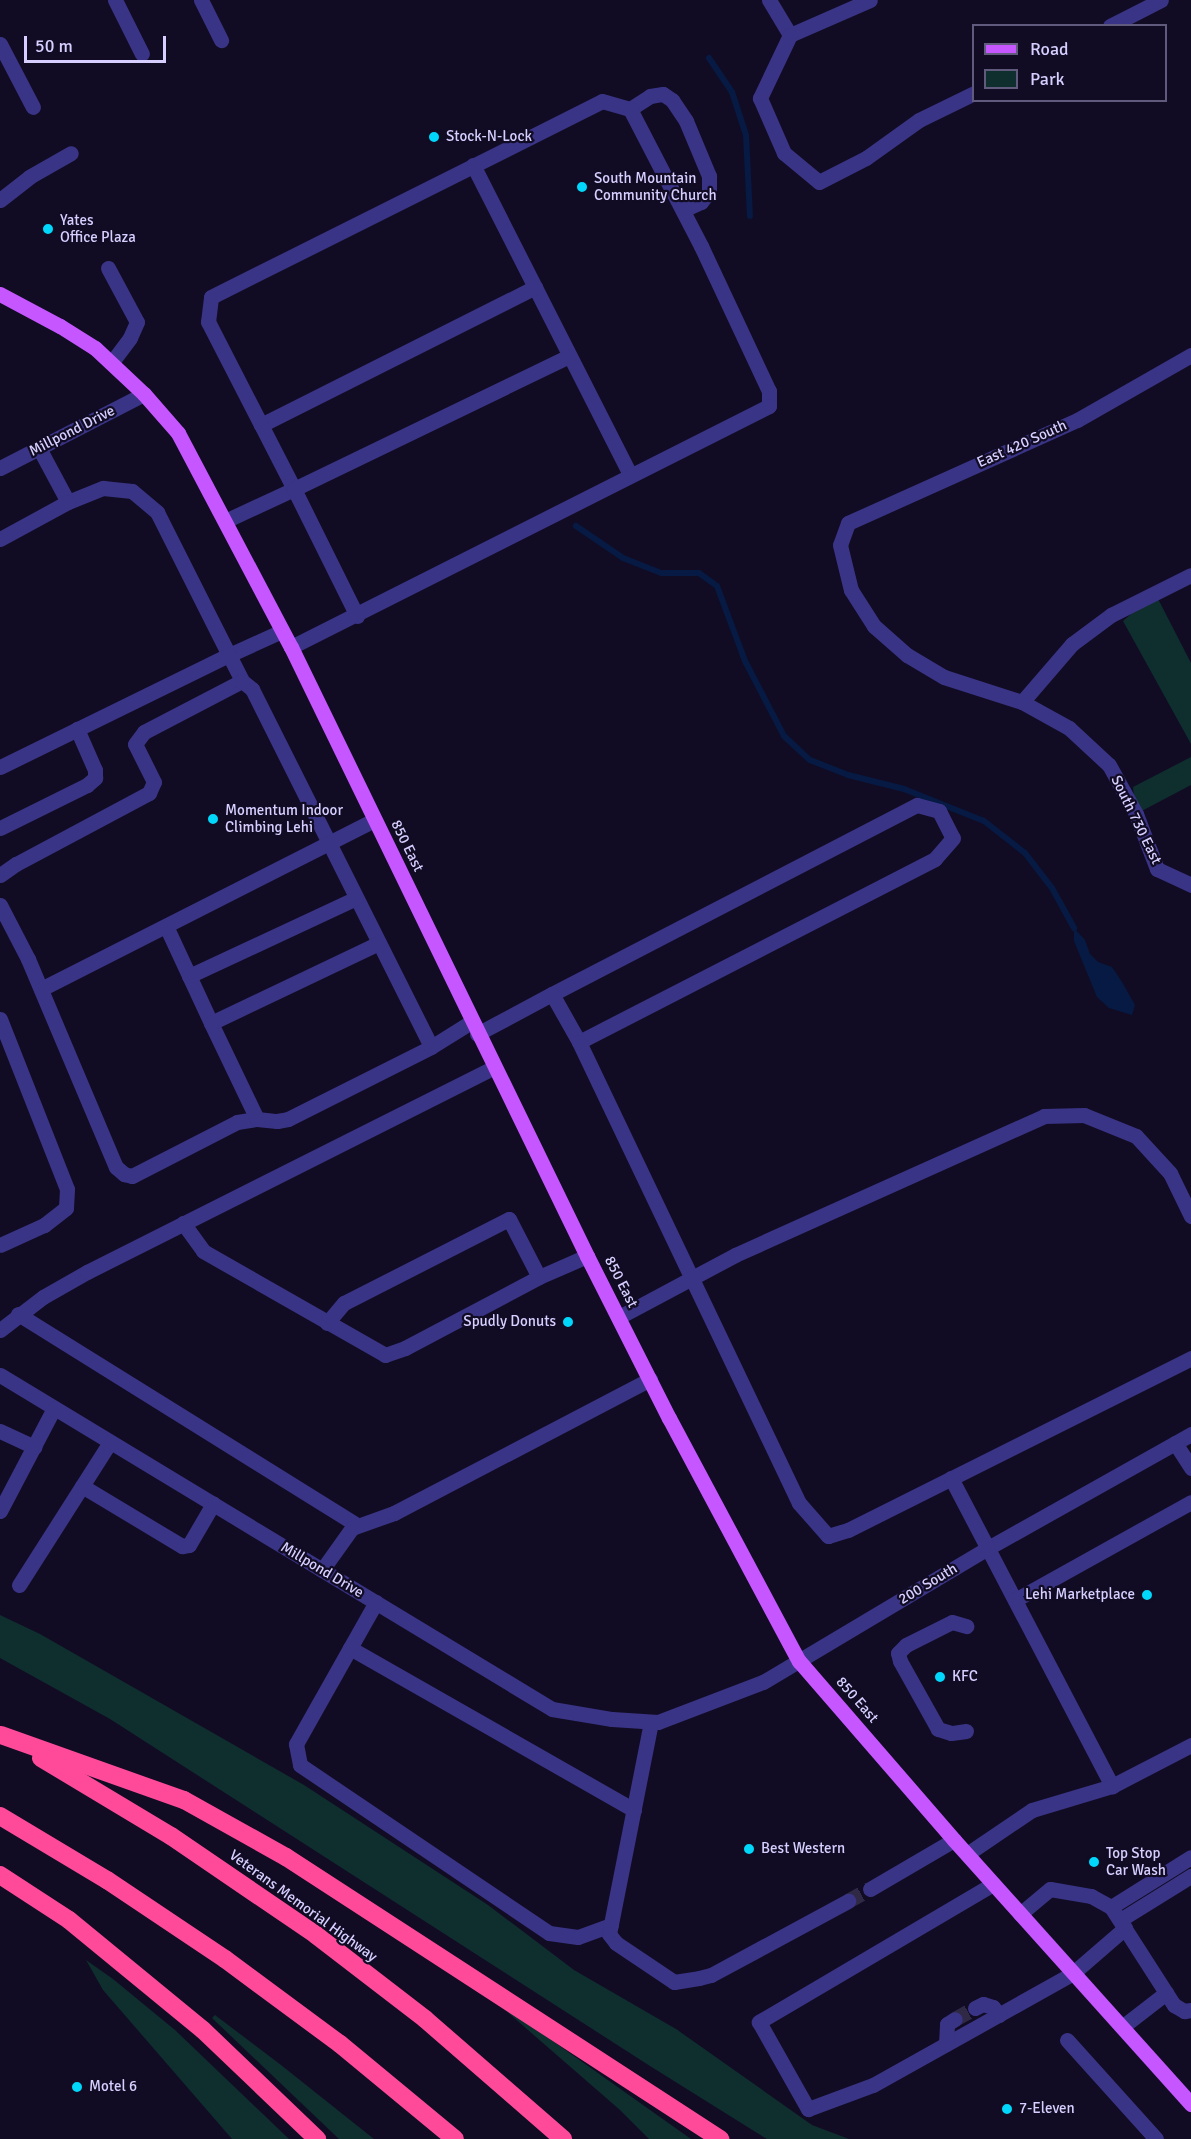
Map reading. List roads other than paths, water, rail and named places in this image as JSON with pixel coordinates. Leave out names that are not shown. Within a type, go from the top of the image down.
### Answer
[{"type":"highway","name":"Veterans Memorial Highway","points":[[0,1735],[171,1836],[316,1935],[425,2019],[562,2139]]},
{"type":"highway","points":[[0,1735],[184,1800],[286,1857],[720,2139]]},
{"type":"highway","points":[[0,1816],[107,1880],[225,1959],[340,2044],[455,2139]]},
{"type":"highway","points":[[0,1875],[69,1920],[203,2030],[317,2139]]},
{"type":"main road","name":"850 East","points":[[0,294],[60,326],[95,348],[144,394],[178,433],[291,647],[474,1028],[587,1256],[799,1661],[954,1840],[1191,2104]]},
{"type":"street","points":[[116,0],[142,54]]},
{"type":"street","points":[[201,0],[221,40]]},
{"type":"street","points":[[769,0],[790,35]]},
{"type":"street","points":[[870,0],[790,35],[760,98],[783,153],[819,182],[866,158],[919,120],[972,94]]},
{"type":"street","points":[[1114,24],[1161,0]]},
{"type":"street","points":[[0,44],[33,107]]},
{"type":"street","points":[[630,109],[650,96],[663,94],[672,100],[686,121],[709,176],[709,192],[701,202],[682,210]]},
{"type":"street","points":[[291,647],[357,616],[769,406],[769,392],[682,210],[630,109],[602,101],[211,297],[208,322],[357,616]]},
{"type":"street","points":[[0,200],[29,177],[71,153]]},
{"type":"street","points":[[473,165],[630,475]]},
{"type":"street","points":[[108,268],[137,322],[130,338],[112,363]]},
{"type":"street","points":[[261,425],[535,287]]},
{"type":"street","points":[[225,521],[569,356]]},
{"type":"street","name":"East 420 South","points":[[848,523],[1077,420],[1191,356]]},
{"type":"street","name":"Millpond Drive","points":[[0,468],[144,394]]},
{"type":"street","points":[[39,448],[68,502]]},
{"type":"street","points":[[0,539],[68,502],[103,489],[132,490],[157,512],[242,681],[252,689],[431,1047]]},
{"type":"street","name":"South 730 East","points":[[848,523],[840,545],[851,590],[874,626],[907,655],[944,677],[1022,702],[1069,728],[1109,765],[1136,814],[1157,868],[1191,885]]},
{"type":"street","points":[[1022,702],[1072,644],[1111,615],[1191,575]]},
{"type":"street","points":[[0,767],[282,631]]},
{"type":"street","points":[[0,875],[16,864],[149,793],[154,782],[135,744],[144,732],[242,681]]},
{"type":"street","points":[[0,828],[87,785],[95,778],[95,770],[77,729]]},
{"type":"street","points":[[0,905],[40,988],[116,1167],[124,1174],[132,1176],[237,1122],[257,1119],[277,1121],[288,1119],[431,1047],[552,994],[917,805],[939,811],[953,838],[935,859],[579,1042]]},
{"type":"street","points":[[40,988],[374,819]]},
{"type":"street","points":[[189,976],[356,898]]},
{"type":"street","points":[[166,926],[257,1119]]},
{"type":"street","points":[[211,1023],[379,943]]},
{"type":"street","points":[[552,994],[579,1042],[800,1503],[828,1536],[848,1530],[1191,1358]]},
{"type":"street","points":[[0,1019],[68,1189],[66,1208],[44,1225],[0,1245]]},
{"type":"street","points":[[0,1330],[18,1314],[87,1272],[494,1067]]},
{"type":"street","points":[[619,1317],[692,1277],[894,1182],[1044,1116],[1084,1115],[1136,1136],[1170,1173],[1191,1216]]},
{"type":"street","points":[[327,1323],[344,1303],[509,1219],[539,1277]]},
{"type":"street","points":[[183,1223],[203,1251],[385,1355],[395,1353],[539,1277],[587,1256]]},
{"type":"street","points":[[18,1314],[357,1525]]},
{"type":"street","name":"Millpond Drive","points":[[0,1375],[552,1709],[612,1719],[655,1722]]},
{"type":"street","points":[[322,1570],[340,1541],[357,1525],[394,1513],[650,1379]]},
{"type":"street","points":[[0,1511],[54,1408]]},
{"type":"street","points":[[0,1431],[34,1447]]},
{"type":"street","name":"200 South","points":[[655,1722],[763,1682],[988,1548],[1191,1434]]},
{"type":"street","points":[[19,1585],[110,1442]]},
{"type":"street","points":[[1175,1443],[1191,1468]]},
{"type":"street","points":[[951,1478],[1112,1786]]},
{"type":"street","points":[[82,1486],[182,1546],[189,1545],[213,1504]]},
{"type":"street","points":[[1015,1600],[1191,1502]]},
{"type":"street","points":[[376,1602],[296,1744],[300,1765],[549,1933],[578,1937],[611,1925]]},
{"type":"street","points":[[966,1626],[952,1622],[906,1645],[898,1653],[900,1661],[938,1729],[951,1733],[966,1731]]},
{"type":"street","points":[[350,1648],[634,1810]]},
{"type":"street","points":[[655,1722],[634,1810],[609,1934],[616,1943],[674,1982],[711,1975],[848,1901]]},
{"type":"street","points":[[967,1854],[1032,1810],[1112,1786],[1191,1745]]},
{"type":"street","points":[[870,1889],[954,1840]]},
{"type":"street","points":[[1111,1906],[1191,1857]]},
{"type":"street","points":[[993,1884],[759,2022],[808,2109],[873,2085],[1073,1973],[1122,1924],[1191,1876]]},
{"type":"street","points":[[1020,1914],[1050,1889],[1091,1896],[1111,1906],[1174,2005],[1184,2012],[1191,2010]]},
{"type":"street","points":[[1122,2027],[1166,1993]]},
{"type":"street","points":[[975,2008],[983,2004],[993,2007],[999,2014]]},
{"type":"street","points":[[946,2044],[947,2024],[955,2019]]},
{"type":"street","points":[[1067,2040],[1156,2139]]},
{"type":"water","points":[[1074,928],[1085,940],[1090,954],[1098,962],[1112,967],[1122,982],[1135,1005],[1132,1015],[1109,1008],[1097,997],[1074,941]]},
{"type":"waterway","points":[[709,58],[732,92],[746,135],[750,216]]},
{"type":"waterway","points":[[576,526],[623,558],[661,573],[699,573],[717,586],[745,661],[784,736],[810,760],[848,775],[904,789],[984,821],[1025,853],[1052,888],[1074,928]]},
{"type":"tunnel","points":[[848,1901],[870,1889]]},
{"type":"tunnel","points":[[955,2019],[975,2008]]},
{"type":"place","name":"Stock-N-Lock","points":[[434,137]]},
{"type":"place","name":"South Mountain Community Church","points":[[582,187]]},
{"type":"place","name":"Yates Office Plaza","points":[[48,229]]},
{"type":"place","name":"Momentum Indoor Climbing Lehi","points":[[213,819]]},
{"type":"place","name":"Spudly Donuts","points":[[568,1322]]},
{"type":"place","name":"Lehi Marketplace","points":[[1147,1595]]},
{"type":"place","name":"KFC","points":[[940,1677]]},
{"type":"place","name":"Best Western","points":[[749,1849]]},
{"type":"place","name":"Top Stop Car Wash","points":[[1094,1862]]},
{"type":"place","name":"Motel 6","points":[[77,2087]]},
{"type":"place","name":"7-Eleven","points":[[1007,2109]]}]
